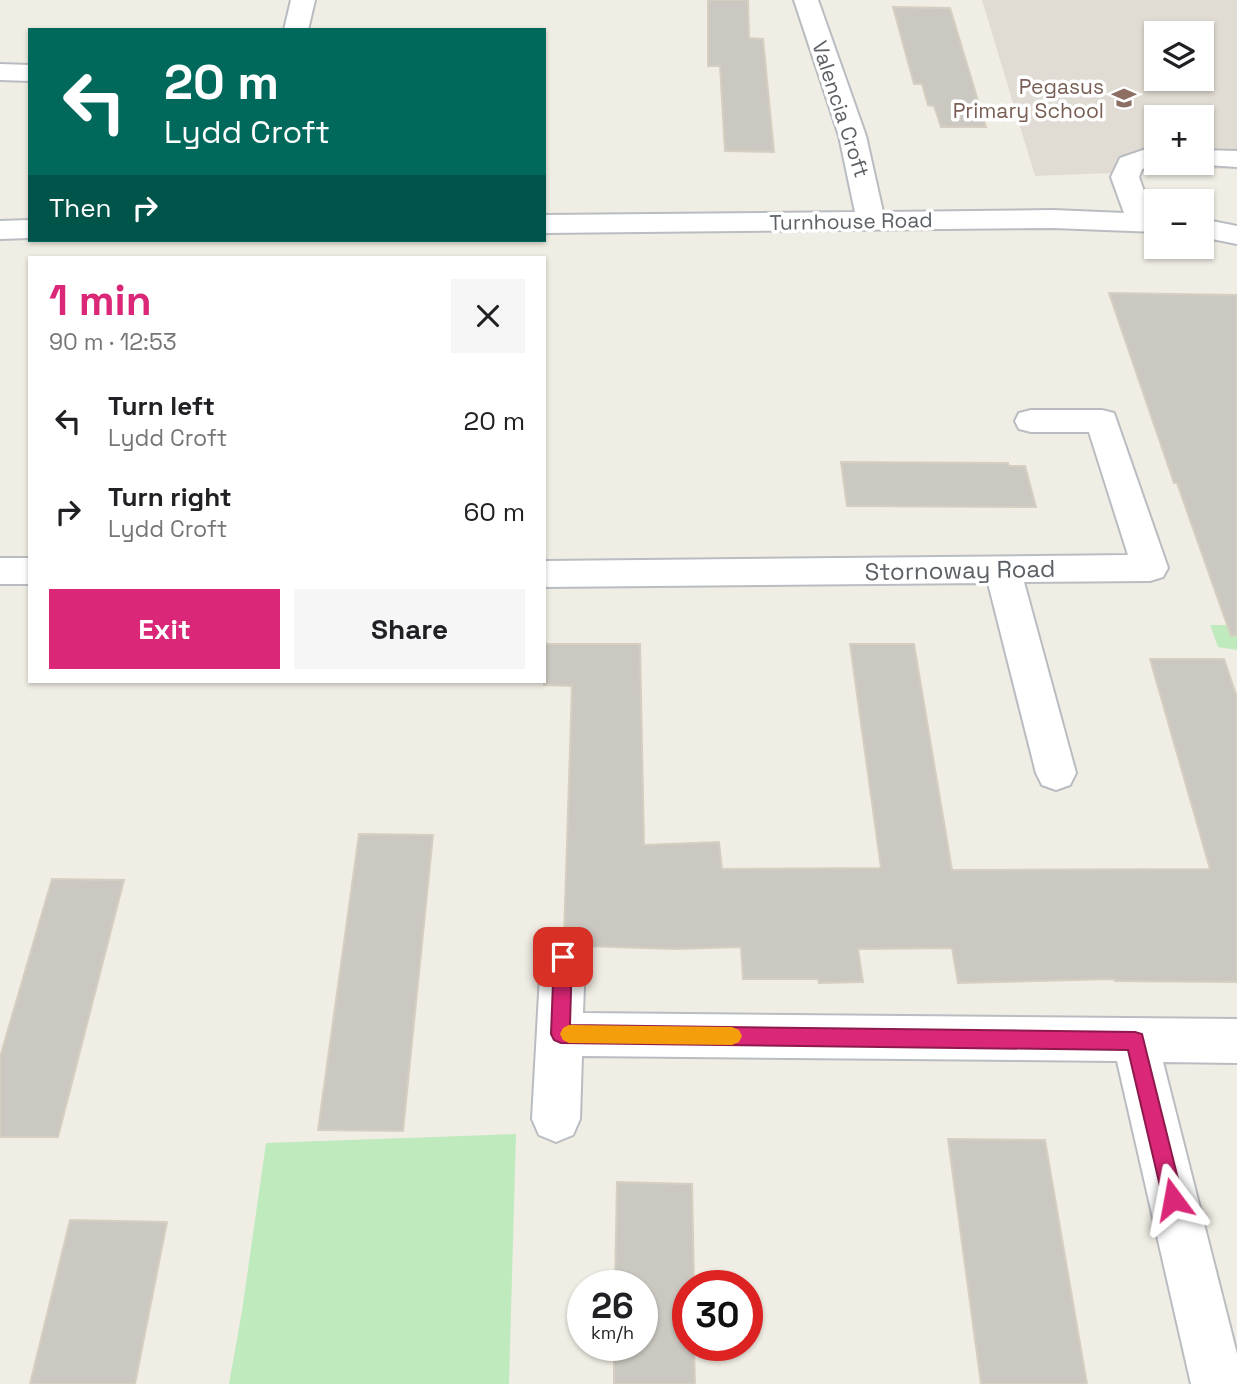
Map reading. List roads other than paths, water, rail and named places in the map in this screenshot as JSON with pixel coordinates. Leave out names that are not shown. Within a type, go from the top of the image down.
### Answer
[{"type":"street","points":[[296,28],[303,0]]},
{"type":"street","name":"Valencia Croft","points":[[806,0],[856,145],[866,181],[870,220]]},
{"type":"street","points":[[0,72],[28,74]]},
{"type":"street","points":[[1214,158],[1237,159]]},
{"type":"street","points":[[1144,159],[1130,164],[1125,177],[1144,213]]},
{"type":"street","name":"Turnhouse Road","points":[[546,224],[1054,219],[1144,223]]},
{"type":"street","points":[[0,230],[28,229]]},
{"type":"street","points":[[1214,230],[1237,234]]},
{"type":"street","name":"Stornoway Road","points":[[546,574],[1150,568],[1102,421],[1031,421]]},
{"type":"street","points":[[1002,569],[1056,773]]},
{"type":"street","points":[[0,570],[28,571]]},
{"type":"street","points":[[556,1119],[563,957]]},
{"type":"street","points":[[561,1034],[1237,1041]]},
{"type":"street","points":[[1135,1041],[1217,1384]]},
{"type":"place","name":"Pegasus Primary School","points":[[1124,98]]}]
